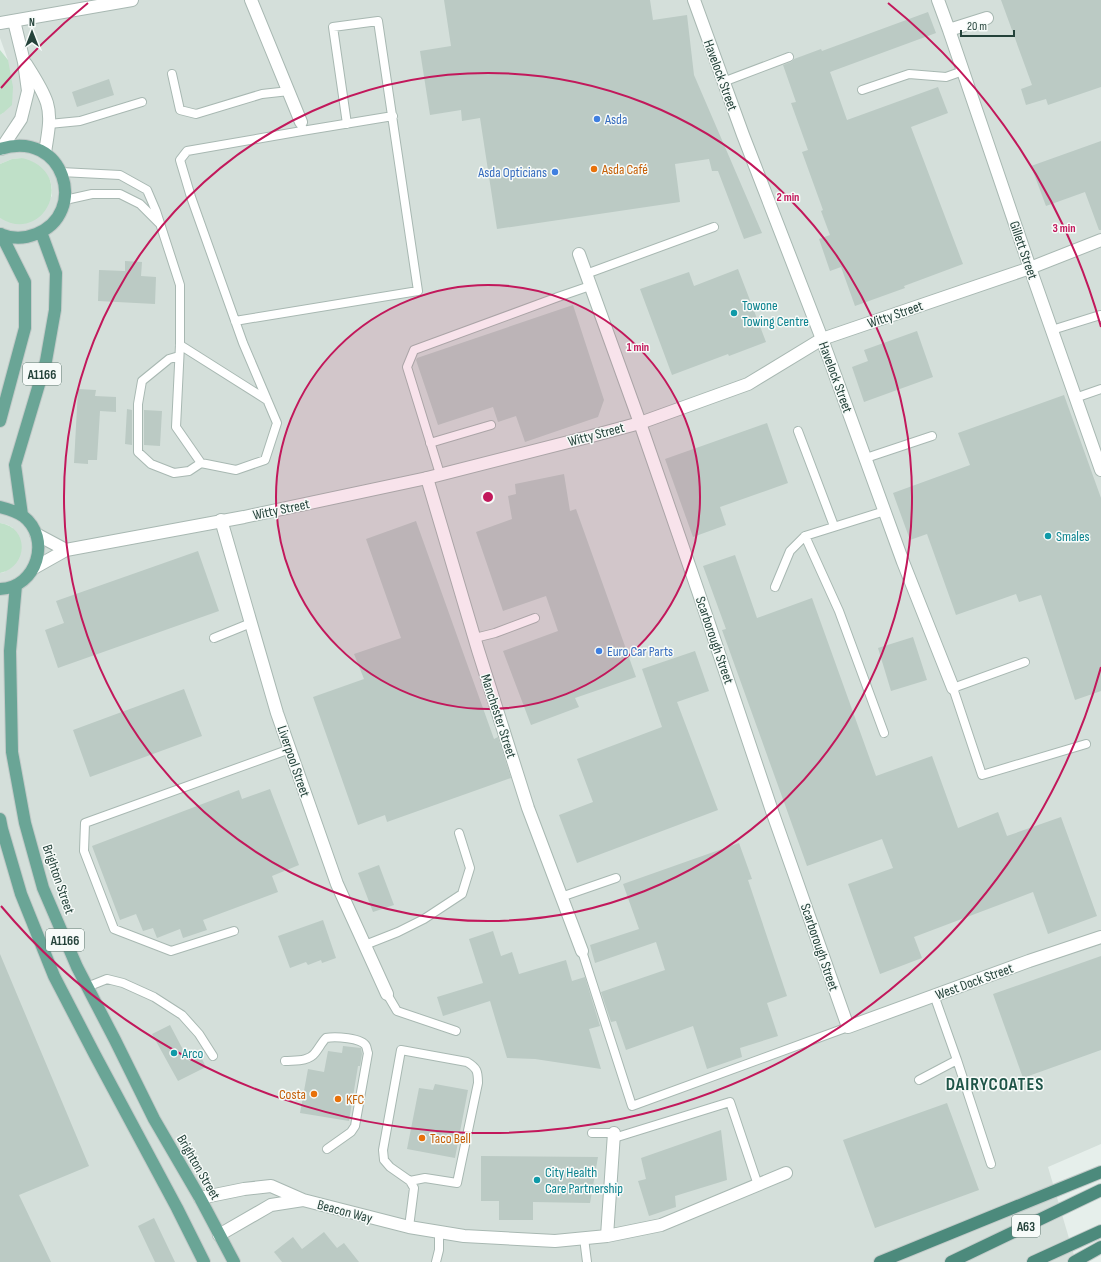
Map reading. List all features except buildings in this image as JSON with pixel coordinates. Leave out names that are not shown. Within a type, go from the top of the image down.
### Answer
[{"type":"highway","points":[[880,1262],[1101,1172]]},
{"type":"highway","name":"A63","points":[[951,1262],[1101,1190]]},
{"type":"highway","name":"A63","points":[[1033,1262],[1101,1231]]},
{"type":"highway","points":[[1074,1262],[1101,1247]]},
{"type":"main road","points":[[0,149],[16,145],[31,146],[45,153],[55,161],[61,172],[65,186],[65,200],[60,213],[52,224],[41,232],[28,237],[15,238],[1,234]]},
{"type":"main road","name":"A1166","points":[[22,516],[15,465],[46,361],[55,310],[56,273],[41,232]]},
{"type":"main road","name":"A1166","points":[[0,421],[23,335],[25,320],[25,282],[1,234]]},
{"type":"main road","points":[[0,507],[11,509],[30,523],[36,534],[38,545],[38,556],[34,568],[26,578],[16,585],[0,589]]},
{"type":"main road","name":"Brighton Street","points":[[16,585],[10,651],[12,752],[25,823],[43,888],[77,967],[154,1119],[200,1198],[234,1262]]},
{"type":"main road","name":"A1166","points":[[0,818],[21,894],[54,976],[204,1262]]},
{"type":"street","points":[[0,23],[132,0]]},
{"type":"street","points":[[251,0],[289,91],[301,127]]},
{"type":"street","name":"Havelock Street","points":[[694,0],[745,142],[822,339],[903,562],[953,688]]},
{"type":"street","name":"Gillett Street","points":[[938,0],[1101,470]]},
{"type":"street","points":[[949,30],[987,18]]},
{"type":"street","points":[[0,149],[21,119],[28,91],[24,62],[14,21]]},
{"type":"street","points":[[24,62],[36,80],[47,102],[49,124],[45,153]]},
{"type":"street","name":"Witty Street","points":[[34,568],[66,550],[221,520],[244,517],[427,478],[640,423],[748,384],[822,339],[1030,268],[1101,240]]},
{"type":"street","name":"Scarborough Street","points":[[579,254],[640,423],[772,811],[848,1027]]},
{"type":"street","name":"Manchester Street","points":[[427,478],[528,808],[582,951]]},
{"type":"street","name":"Liverpool Street","points":[[221,520],[277,713],[337,884],[387,994]]},
{"type":"street","points":[[36,534],[66,550]]},
{"type":"street","name":"West Dock Street","points":[[848,1027],[1029,961],[1101,937]]},
{"type":"street","points":[[607,1236],[614,1136]]},
{"type":"street","name":"Beacon Way","points":[[200,1198],[244,1189],[271,1186],[303,1200],[409,1227],[464,1236],[555,1241],[607,1236],[661,1225],[786,1173]]},
{"type":"street","name":"Beacon Way","points":[[219,1235],[271,1205],[303,1200]]},
{"type":"lane","points":[[236,321],[418,291],[378,21],[333,27],[347,124]]},
{"type":"lane","points":[[723,82],[789,57]]},
{"type":"lane","points":[[862,90],[909,74],[946,77],[963,71]]},
{"type":"lane","points":[[172,74],[180,110],[196,114],[262,94],[289,91]]},
{"type":"lane","points":[[49,124],[80,121],[142,102]]},
{"type":"lane","points":[[61,172],[120,175],[147,190],[156,211],[180,285],[180,345],[176,427],[201,463],[236,470],[265,460],[277,423],[236,321],[191,197],[180,160],[186,151],[301,127],[347,124],[392,116]]},
{"type":"lane","points":[[65,200],[92,194],[120,194],[140,204],[160,224]]},
{"type":"lane","points":[[586,274],[714,227]]},
{"type":"lane","points":[[440,474],[407,367],[414,350],[590,286]]},
{"type":"lane","points":[[1052,330],[1100,315],[1101,317]]},
{"type":"lane","points":[[180,345],[267,400]]},
{"type":"lane","points":[[179,356],[169,359],[142,381],[138,404],[138,452],[151,464],[174,473],[189,471],[201,463]]},
{"type":"lane","points":[[1075,398],[1101,389]]},
{"type":"lane","points":[[430,443],[491,425]]},
{"type":"lane","points":[[798,431],[834,526]]},
{"type":"lane","points":[[866,458],[932,436]]},
{"type":"lane","points":[[775,587],[790,552],[805,536],[885,511]]},
{"type":"lane","points":[[805,536],[839,611],[884,733]]},
{"type":"lane","points":[[475,638],[495,633],[535,618]]},
{"type":"lane","points":[[214,638],[251,622]]},
{"type":"lane","points":[[1026,662],[953,688],[982,775],[1086,744]]},
{"type":"lane","points":[[234,931],[171,950],[114,929],[84,851],[84,823],[290,749]]},
{"type":"lane","points":[[365,945],[398,932],[424,919],[462,894],[470,868],[459,833]]},
{"type":"lane","points":[[561,897],[616,878]]},
{"type":"lane","points":[[582,951],[632,1106],[848,1027]]},
{"type":"lane","points":[[87,987],[107,979],[123,983],[154,997],[182,1015],[199,1034],[213,1056]]},
{"type":"lane","points":[[387,994],[397,1011],[456,1031]]},
{"type":"lane","points":[[934,995],[991,1164]]},
{"type":"lane","points":[[285,1060],[303,1060],[310,1058],[326,1038],[334,1036],[359,1040],[366,1046],[368,1053],[355,1126],[351,1132],[327,1149]]},
{"type":"lane","points":[[409,1227],[414,1188],[410,1181],[390,1167],[384,1160],[383,1150],[401,1050],[467,1062],[474,1066],[478,1073],[478,1083],[457,1183],[424,1178],[410,1181]]},
{"type":"lane","points":[[920,1080],[957,1060]]},
{"type":"lane","points":[[592,1133],[614,1136],[730,1102],[758,1185]]},
{"type":"lane","points":[[436,1262],[439,1250],[439,1232]]},
{"type":"lane","points":[[584,1238],[587,1262]]},
{"type":"shaded area","points":[[0,0],[1101,0],[1101,1144],[1048,1167],[1076,1262],[0,1262],[0,573],[5,572],[13,528],[0,523],[0,218],[21,224],[30,222],[52,196],[52,188],[50,180],[22,158],[12,159],[0,164],[0,115],[3,113],[8,60],[0,38]]},
{"type":"green space","points":[[0,50],[8,60],[13,87],[12,105],[0,115]]},
{"type":"green space","points":[[22,158],[39,166],[49,177],[52,191],[49,204],[41,215],[30,222],[16,224],[0,218],[0,164],[12,159]]},
{"type":"green space","points":[[0,523],[10,526],[16,532],[22,547],[16,563],[10,569],[0,573]]},
{"type":"place","name":"Asda","points":[[597,119]]},
{"type":"place","name":"Asda Café","points":[[594,169]]},
{"type":"place","name":"Asda Opticians","points":[[555,172]]},
{"type":"place","name":"Towone Towing Centre","points":[[734,313]]},
{"type":"place","name":"Smales","points":[[1048,536]]},
{"type":"place","name":"Euro Car Parts","points":[[599,651]]},
{"type":"place","name":"Arco","points":[[174,1053]]},
{"type":"place","name":"Costa","points":[[314,1094]]},
{"type":"place","name":"KFC","points":[[338,1099]]},
{"type":"place","name":"Taco Bell","points":[[422,1138]]},
{"type":"place","name":"City Health Care Partnership","points":[[537,1180]]},
{"type":"district","name":"DAIRYCOATES","points":[[995,1084]]}]
